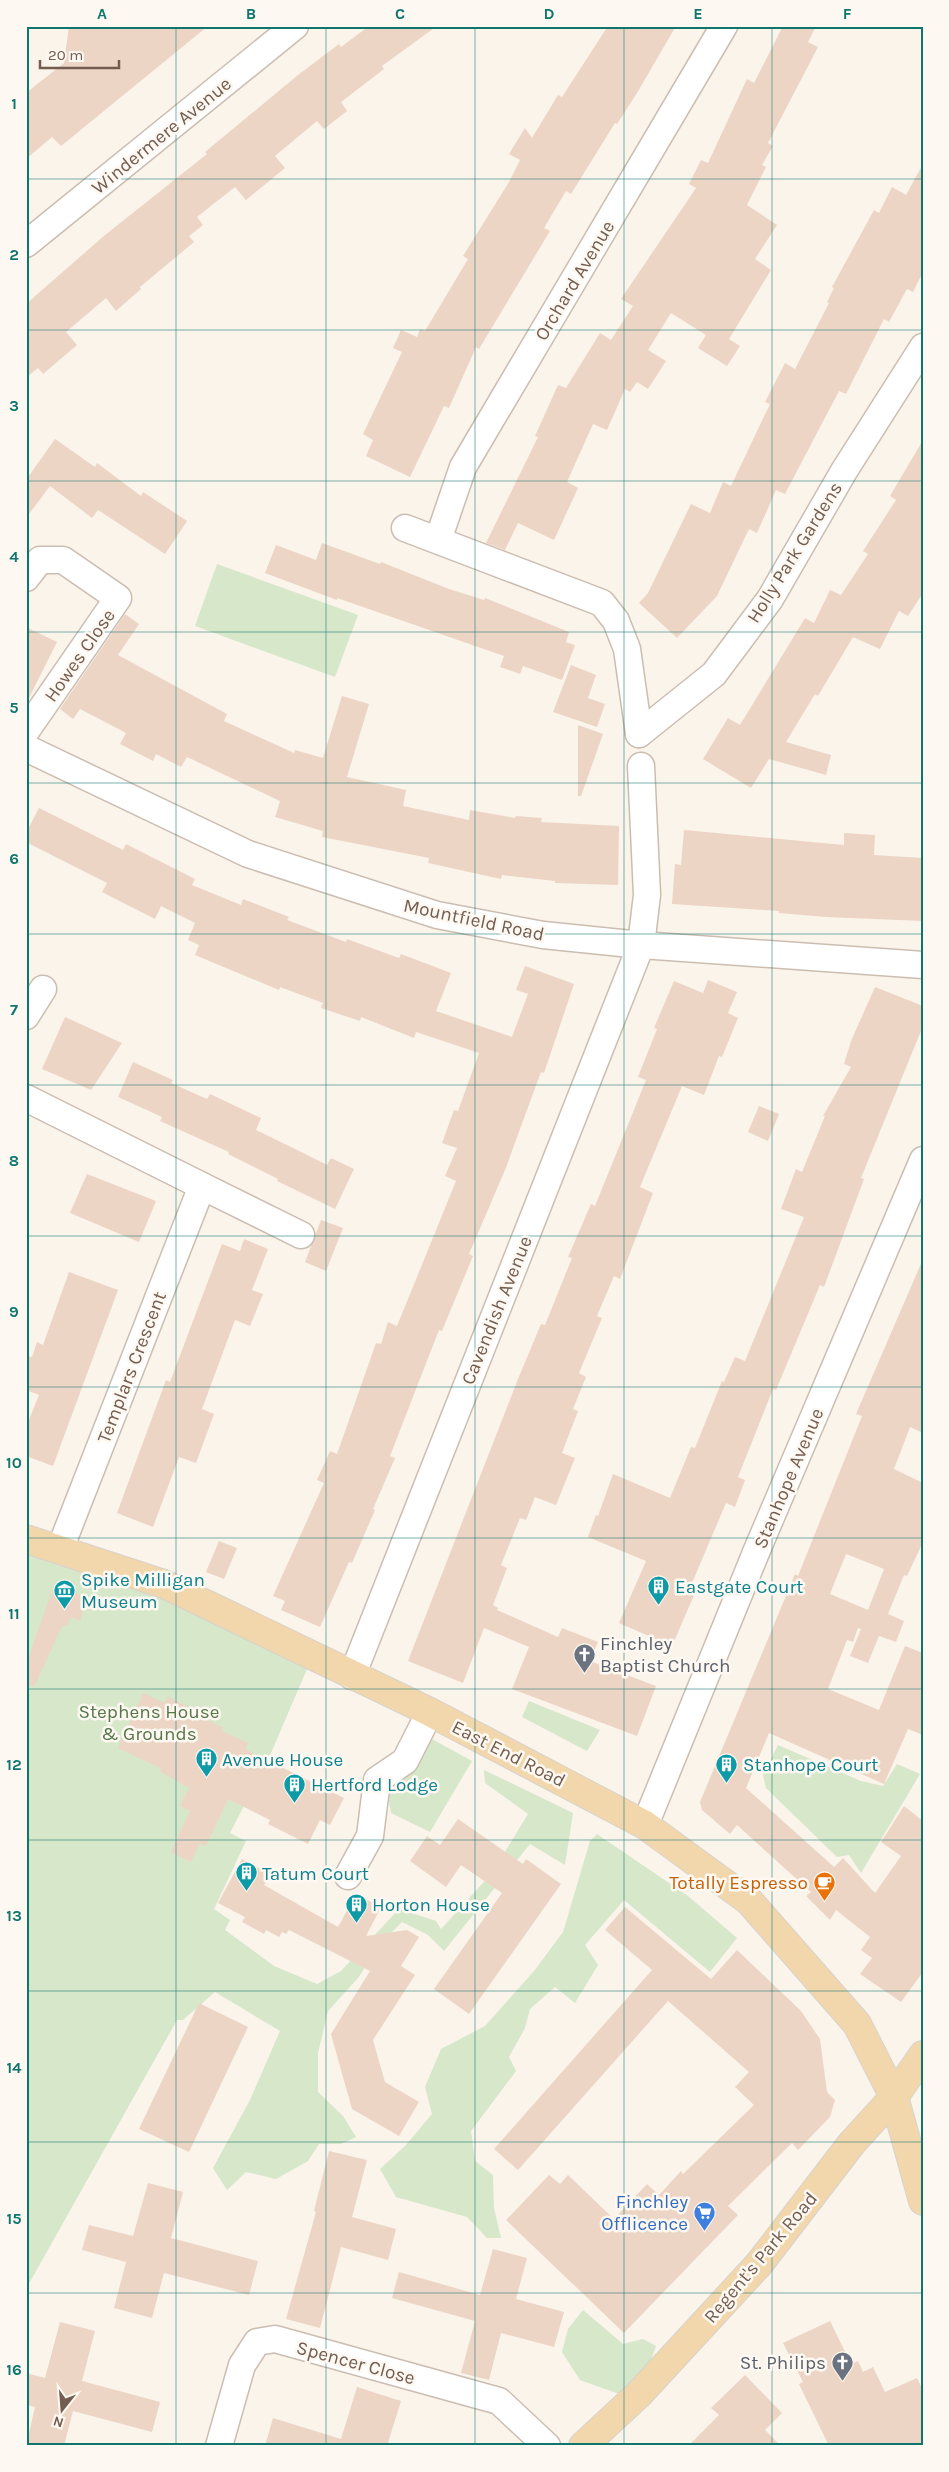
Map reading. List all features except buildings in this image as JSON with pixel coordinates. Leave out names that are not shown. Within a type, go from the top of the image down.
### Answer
[{"type":"main road","name":"East End Road","points":[[26,1539],[164,1584],[430,1712],[645,1825],[749,1901],[856,2024],[894,2098],[923,2201]]},
{"type":"main road","name":"Regent's Park Road","points":[[582,2446],[639,2394],[759,2264],[852,2143],[894,2098],[923,2056]]},
{"type":"street","name":"Windermere Avenue","points":[[26,244],[295,26]]},
{"type":"street","name":"Orchard Avenue","points":[[438,540],[463,467],[724,26]]},
{"type":"street","name":"Holly Park Gardens","points":[[438,540],[602,603],[616,621],[627,649],[639,734],[714,674],[764,606],[844,471],[923,347]]},
{"type":"street","points":[[405,528],[438,540]]},
{"type":"street","name":"Howes Close","points":[[26,578],[40,560],[63,560],[118,598],[26,731]]},
{"type":"street","name":"Mountfield Road","points":[[26,748],[248,854],[437,915],[543,935],[641,945],[923,965]]},
{"type":"street","name":"Cavendish Avenue","points":[[352,1676],[641,945],[647,895],[641,766]]},
{"type":"street","points":[[26,1016],[43,988]]},
{"type":"street","points":[[26,1098],[302,1235]]},
{"type":"street","name":"Stanhope Avenue","points":[[645,1825],[757,1550],[923,1160]]},
{"type":"street","name":"Templars Crescent","points":[[60,1549],[202,1186]]},
{"type":"street","points":[[348,1876],[370,1836],[377,1780],[405,1761],[430,1712]]},
{"type":"street","name":"Spencer Close","points":[[219,2446],[242,2365],[257,2342],[275,2339],[499,2401],[547,2446]]},
{"type":"green space","points":[[217,564],[358,615],[335,677],[195,626]]},
{"type":"green space","name":"Stephens House & Grounds","points":[[26,1539],[310,1662],[271,1753],[230,1833],[246,1841],[214,1909],[230,1920],[225,1930],[274,1966],[317,1984],[341,1971],[399,1909],[436,1921],[441,1929],[492,1873],[528,1814],[485,1783],[484,1770],[573,1813],[565,1865],[530,1844],[444,1951],[428,1935],[402,1922],[380,1944],[358,1978],[328,2011],[318,2053],[318,2092],[343,2116],[356,2137],[341,2144],[319,2144],[308,2161],[276,2179],[246,2172],[227,2190],[213,2168],[250,2100],[280,2031],[215,1992],[183,2020],[177,2020],[26,2289]]},
{"type":"green space","points":[[529,1701],[600,1730],[587,1751],[522,1717]]},
{"type":"green space","points":[[430,1738],[472,1761],[430,1832],[391,1813],[386,1783]]},
{"type":"green space","points":[[778,1745],[861,1781],[883,1786],[897,1764],[920,1774],[861,1873],[849,1855],[837,1857],[766,1788],[763,1775]]},
{"type":"green space","points":[[597,1834],[688,1896],[737,1938],[710,1972],[624,1900],[585,1945],[598,1965],[575,2003],[555,1987],[530,2009],[525,2028],[509,2057],[516,2071],[471,2131],[475,2161],[493,2175],[494,2208],[501,2238],[487,2238],[467,2217],[396,2197],[380,2169],[406,2145],[432,2114],[425,2087],[441,2049],[485,2026],[534,1971],[563,1932],[590,1841]]},
{"type":"green space","points":[[583,2310],[623,2344],[643,2339],[656,2346],[644,2379],[619,2394],[580,2380],[562,2352],[568,2329]]},
{"type":"place","name":"Eastgate Court","points":[[659,1605]]},
{"type":"place","name":"Spike Milligan Museum","points":[[65,1609]]},
{"type":"place","name":"Finchley Baptist Church","points":[[584,1673]]},
{"type":"place","name":"Avenue House","points":[[206,1778]]},
{"type":"place","name":"Stanhope Court","points":[[727,1783]]},
{"type":"place","name":"Hertford Lodge","points":[[295,1803]]},
{"type":"place","name":"Tatum Court","points":[[246,1892]]},
{"type":"place","name":"Totally Espresso","points":[[824,1901]]},
{"type":"place","name":"Horton House","points":[[356,1923]]},
{"type":"place","name":"Finchley Offlicence","points":[[704,2231]]},
{"type":"place","name":"St. Philips","points":[[842,2381]]}]
